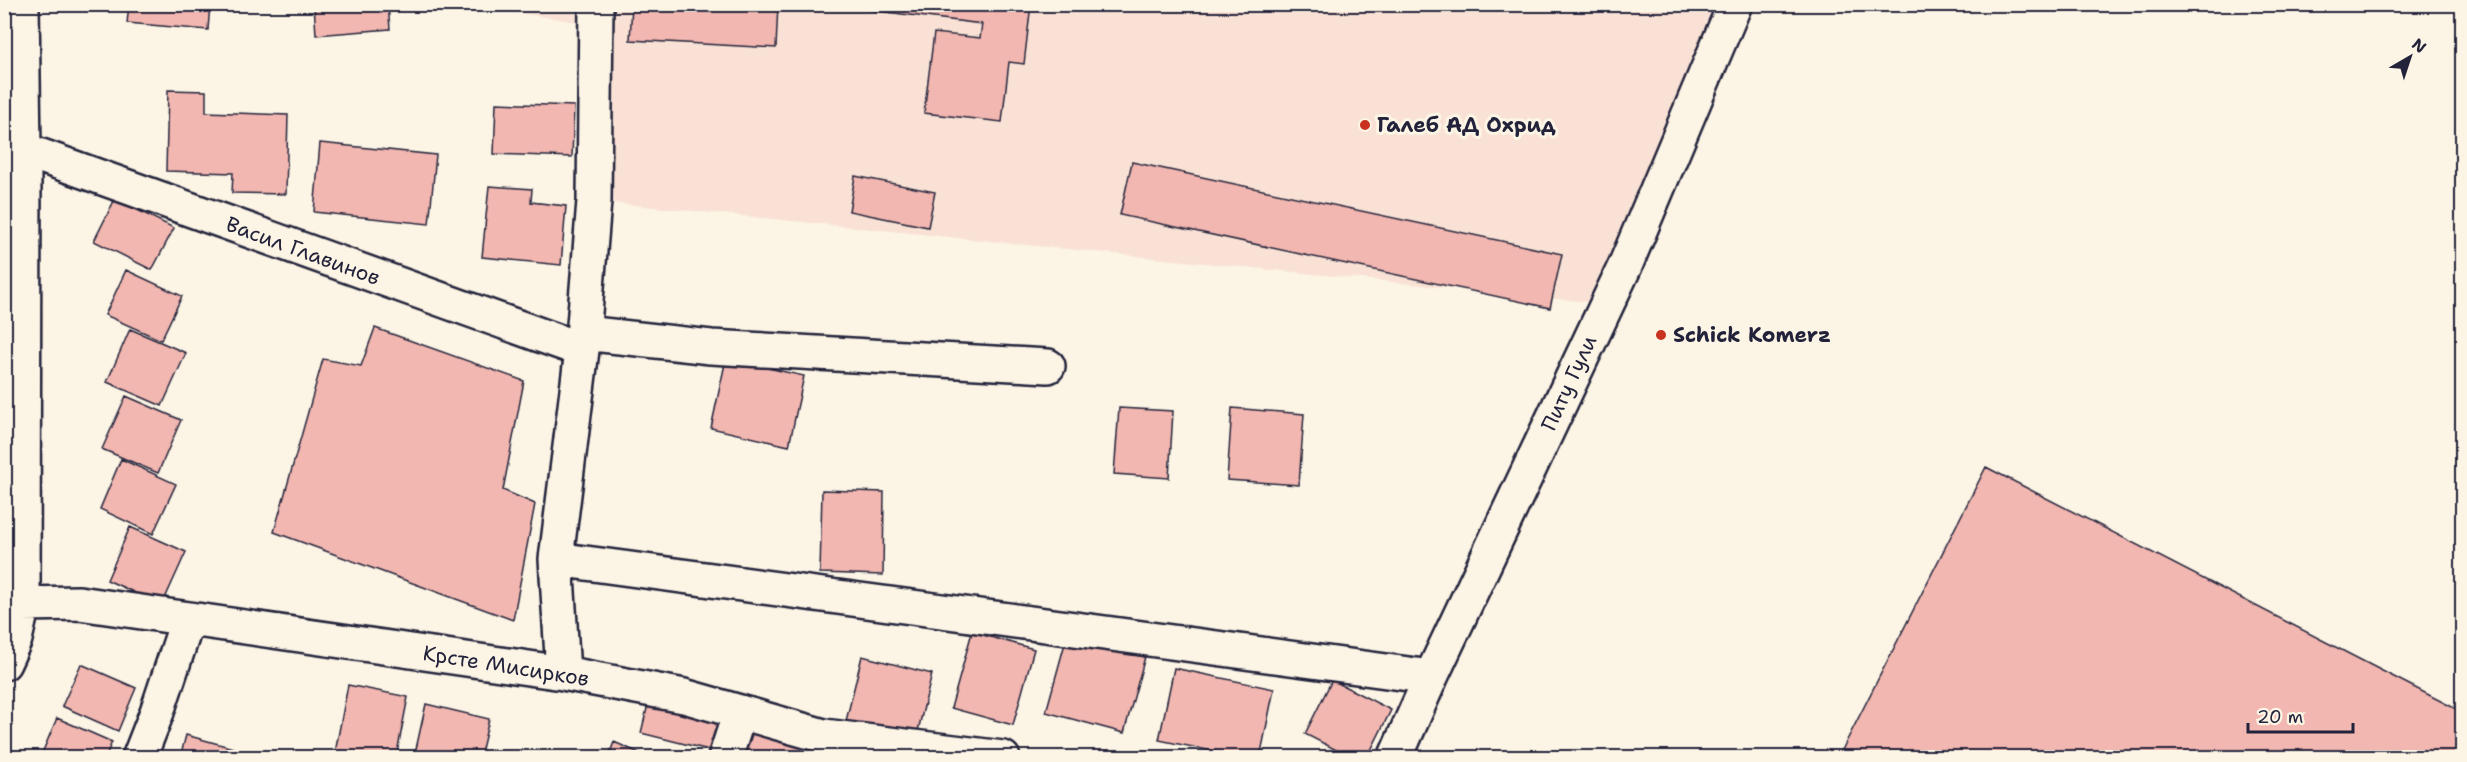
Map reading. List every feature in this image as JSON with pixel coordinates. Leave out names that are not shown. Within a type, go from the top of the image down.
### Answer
[{"type":"street","points":[[4,663],[15,639],[14,147],[22,4]]},
{"type":"street","points":[[563,673],[556,559],[583,341],[594,201],[596,4]]},
{"type":"street","name":"Питу Гули","points":[[1395,758],[1625,266],[1735,4]]},
{"type":"street","name":"Васил Главинов","points":[[14,147],[583,341],[1048,366]]},
{"type":"street","points":[[556,559],[1431,677]]},
{"type":"street","name":"Крсте Мисирков","points":[[14,602],[79,603],[563,673],[684,696],[824,736],[1003,758]]},
{"type":"street","points":[[139,758],[188,619]]},
{"type":"street","points":[[725,758],[740,712]]},
{"type":"shaded area","points":[[2251,4],[2462,4],[2462,10],[2251,5]]},
{"type":"shaded area","name":"Галеб АД Охрид","points":[[468,5],[1735,5],[1607,304],[594,201],[596,25]]},
{"type":"building","points":[[129,4],[210,4],[208,30],[127,23]]},
{"type":"building","points":[[314,4],[388,4],[390,29],[316,35]]},
{"type":"building","points":[[632,4],[778,4],[776,48],[630,40]]},
{"type":"building","points":[[821,4],[1031,4],[1024,64],[1009,62],[1002,122],[924,113],[934,33],[980,38],[982,24]]},
{"type":"building","points":[[168,90],[206,91],[206,112],[288,115],[286,194],[232,193],[233,173],[166,171]]},
{"type":"building","points":[[496,103],[574,106],[572,157],[494,154]]},
{"type":"building","points":[[320,143],[436,155],[429,224],[314,212]]},
{"type":"building","points":[[1132,162],[1562,254],[1550,308],[1120,215]]},
{"type":"building","points":[[855,176],[935,192],[928,227],[849,211]]},
{"type":"building","points":[[489,186],[532,189],[531,202],[566,206],[561,265],[482,257]]},
{"type":"building","points":[[115,199],[174,228],[152,270],[94,241]]},
{"type":"building","points":[[126,270],[182,296],[161,340],[105,315]]},
{"type":"building","points":[[375,328],[524,381],[503,490],[535,504],[513,620],[274,532],[323,359],[361,366]]},
{"type":"building","points":[[130,329],[186,353],[162,406],[107,382]]},
{"type":"building","points":[[726,359],[804,376],[789,446],[711,428]]},
{"type":"building","points":[[126,396],[181,420],[158,473],[102,449]]},
{"type":"building","points":[[1119,408],[1173,411],[1169,478],[1114,474]]},
{"type":"building","points":[[1232,408],[1304,414],[1299,485],[1227,480]]},
{"type":"building","points":[[121,459],[176,484],[153,534],[100,509]]},
{"type":"building","points":[[1986,467],[2462,712],[2462,758],[1838,758]]},
{"type":"building","points":[[822,490],[884,492],[883,575],[820,573]]},
{"type":"building","points":[[130,527],[186,552],[162,605],[107,580]]},
{"type":"building","points":[[972,632],[1034,649],[1013,725],[951,708]]},
{"type":"building","points":[[1067,636],[1145,657],[1124,733],[1046,712]]},
{"type":"building","points":[[862,656],[932,674],[915,743],[845,725]]},
{"type":"building","points":[[81,664],[136,688],[118,731],[62,706]]},
{"type":"building","points":[[1174,668],[1274,689],[1260,758],[1246,758],[1159,740]]},
{"type":"building","points":[[1332,680],[1391,710],[1367,758],[1352,758],[1305,734]]},
{"type":"building","points":[[348,685],[408,697],[396,758],[334,758]]},
{"type":"building","points":[[649,700],[725,720],[717,752],[641,733]]},
{"type":"building","points":[[426,704],[489,719],[480,758],[414,758]]},
{"type":"building","points":[[57,718],[112,742],[105,758],[40,758]]},
{"type":"building","points":[[749,732],[815,752],[814,758],[742,758]]},
{"type":"building","points":[[186,735],[266,757],[266,758],[180,758]]},
{"type":"building","points":[[614,742],[651,758],[608,758]]},
{"type":"place","name":"Галеб АД Охрид","points":[[1365,125]]},
{"type":"place","name":"Schick Komerz","points":[[1661,335]]}]
